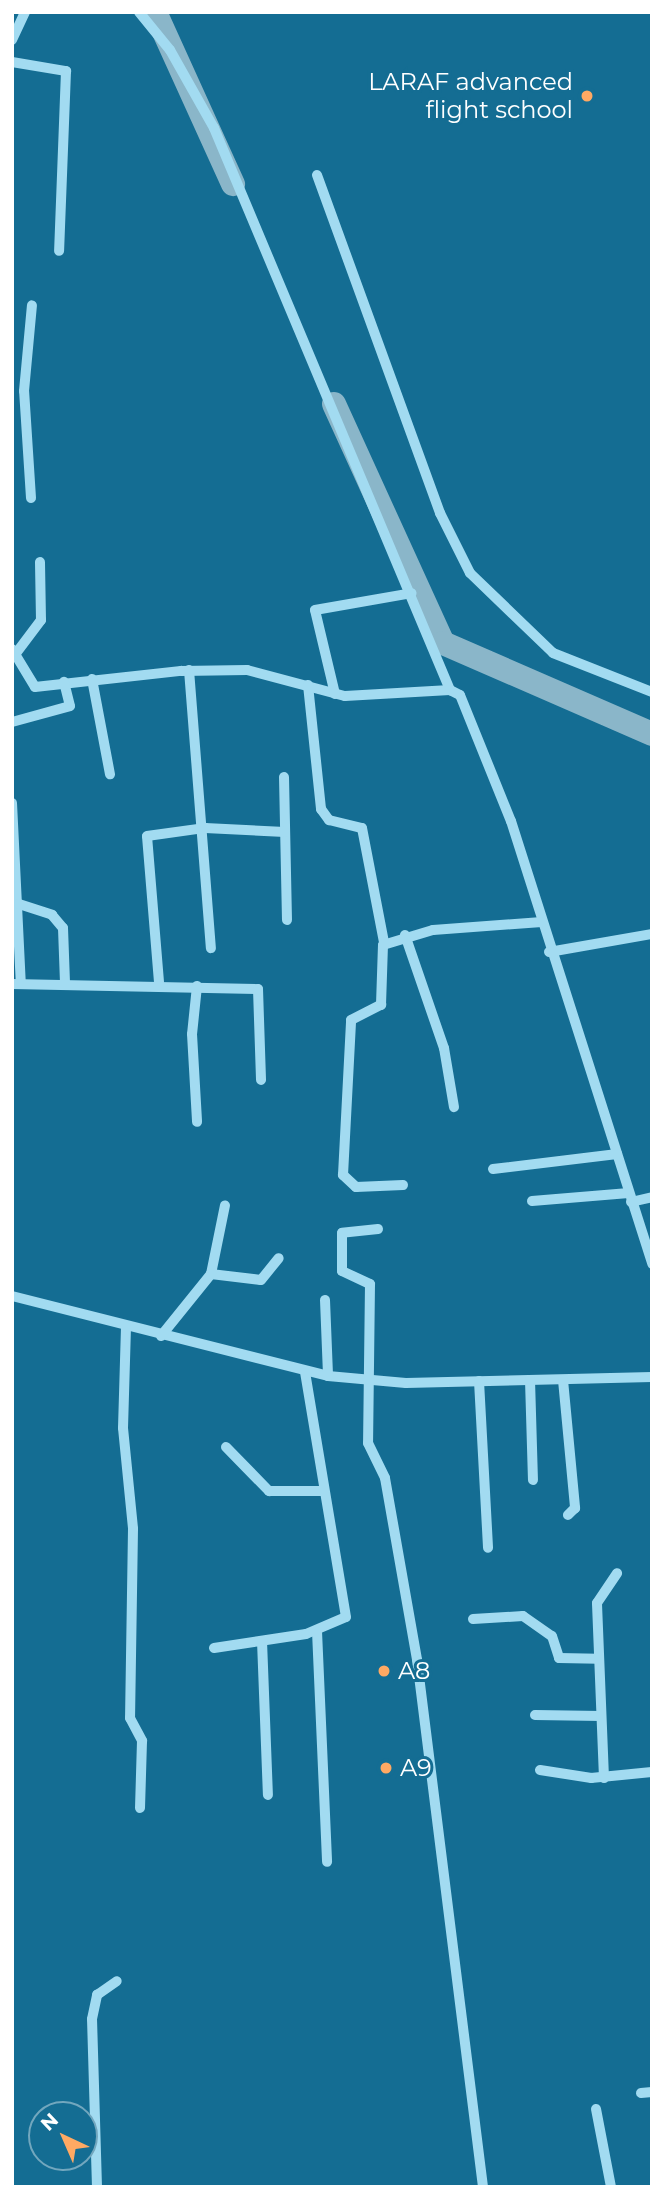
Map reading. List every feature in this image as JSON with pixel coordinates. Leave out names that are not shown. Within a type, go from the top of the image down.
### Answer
[{"type":"street","points":[[12,40],[24,12]]},
{"type":"street","points":[[139,12],[170,50],[214,128],[412,593],[450,690]]},
{"type":"street","points":[[12,62],[66,71],[59,251]]},
{"type":"street","points":[[317,175],[440,513],[470,573],[553,653],[652,692]]},
{"type":"street","points":[[31,498],[24,412],[32,305]]},
{"type":"street","points":[[12,411],[24,412]]},
{"type":"street","points":[[40,562],[41,620],[15,651],[32,685],[189,670],[264,671],[335,694],[450,690],[463,698],[542,922],[549,952],[652,1264]]},
{"type":"street","points":[[335,694],[316,610],[412,593]]},
{"type":"street","points":[[189,670],[205,828],[211,948]]},
{"type":"street","points":[[92,679],[110,774]]},
{"type":"street","points":[[12,722],[71,706],[64,682]]},
{"type":"street","points":[[307,685],[321,809],[329,820],[362,828],[376,926],[384,942],[381,1005],[351,1020],[343,1175],[356,1187],[403,1185]]},
{"type":"street","points":[[284,777],[287,920]]},
{"type":"street","points":[[12,803],[19,904],[17,984],[159,982],[258,989],[261,1080]]},
{"type":"street","points":[[159,982],[144,841],[152,833],[205,828],[285,832]]},
{"type":"street","points":[[19,904],[52,915],[63,928],[65,982]]},
{"type":"street","points":[[384,942],[405,935],[542,922]]},
{"type":"street","points":[[549,952],[652,934]]},
{"type":"street","points":[[405,935],[444,1048],[454,1107]]},
{"type":"street","points":[[197,986],[192,1034],[197,1122]]},
{"type":"street","points":[[493,1169],[617,1154]]},
{"type":"street","points":[[532,1201],[652,1197]]},
{"type":"street","points":[[161,1336],[211,1274],[225,1205]]},
{"type":"street","points":[[378,1229],[341,1235],[343,1274],[370,1284],[368,1448],[385,1478],[417,1660],[483,2187]]},
{"type":"street","points":[[211,1274],[267,1279],[279,1258]]},
{"type":"street","points":[[12,1296],[305,1373],[367,1381],[652,1377]]},
{"type":"street","points":[[325,1300],[328,1376]]},
{"type":"street","points":[[126,1327],[123,1440],[133,1529],[130,1718],[142,1741],[140,1808]]},
{"type":"street","points":[[214,1648],[317,1632],[342,1621],[347,1610],[323,1491],[305,1373]]},
{"type":"street","points":[[530,1380],[533,1480]]},
{"type":"street","points":[[564,1380],[575,1508],[568,1515]]},
{"type":"street","points":[[479,1381],[488,1548]]},
{"type":"street","points":[[226,1447],[269,1491],[323,1491]]},
{"type":"street","points":[[604,1778],[598,1659],[599,1597],[617,1573]]},
{"type":"street","points":[[473,1619],[523,1616],[552,1636],[559,1658],[598,1659]]},
{"type":"street","points":[[317,1632],[327,1862]]},
{"type":"street","points":[[262,1641],[268,1796]]},
{"type":"street","points":[[535,1715],[601,1716]]},
{"type":"street","points":[[540,1770],[604,1778],[652,1772]]},
{"type":"street","points":[[97,2187],[92,2019],[97,1995],[117,1981]]},
{"type":"street","points":[[596,2109],[611,2187]]},
{"type":"taxiway","points":[[155,12],[233,184]]},
{"type":"taxiway","points":[[334,404],[443,643],[652,734]]},
{"type":"place","name":"LARAF advanced flight school","points":[[587,96]]},
{"type":"place","name":"A8","points":[[384,1671]]},
{"type":"place","name":"A9","points":[[386,1768]]}]
